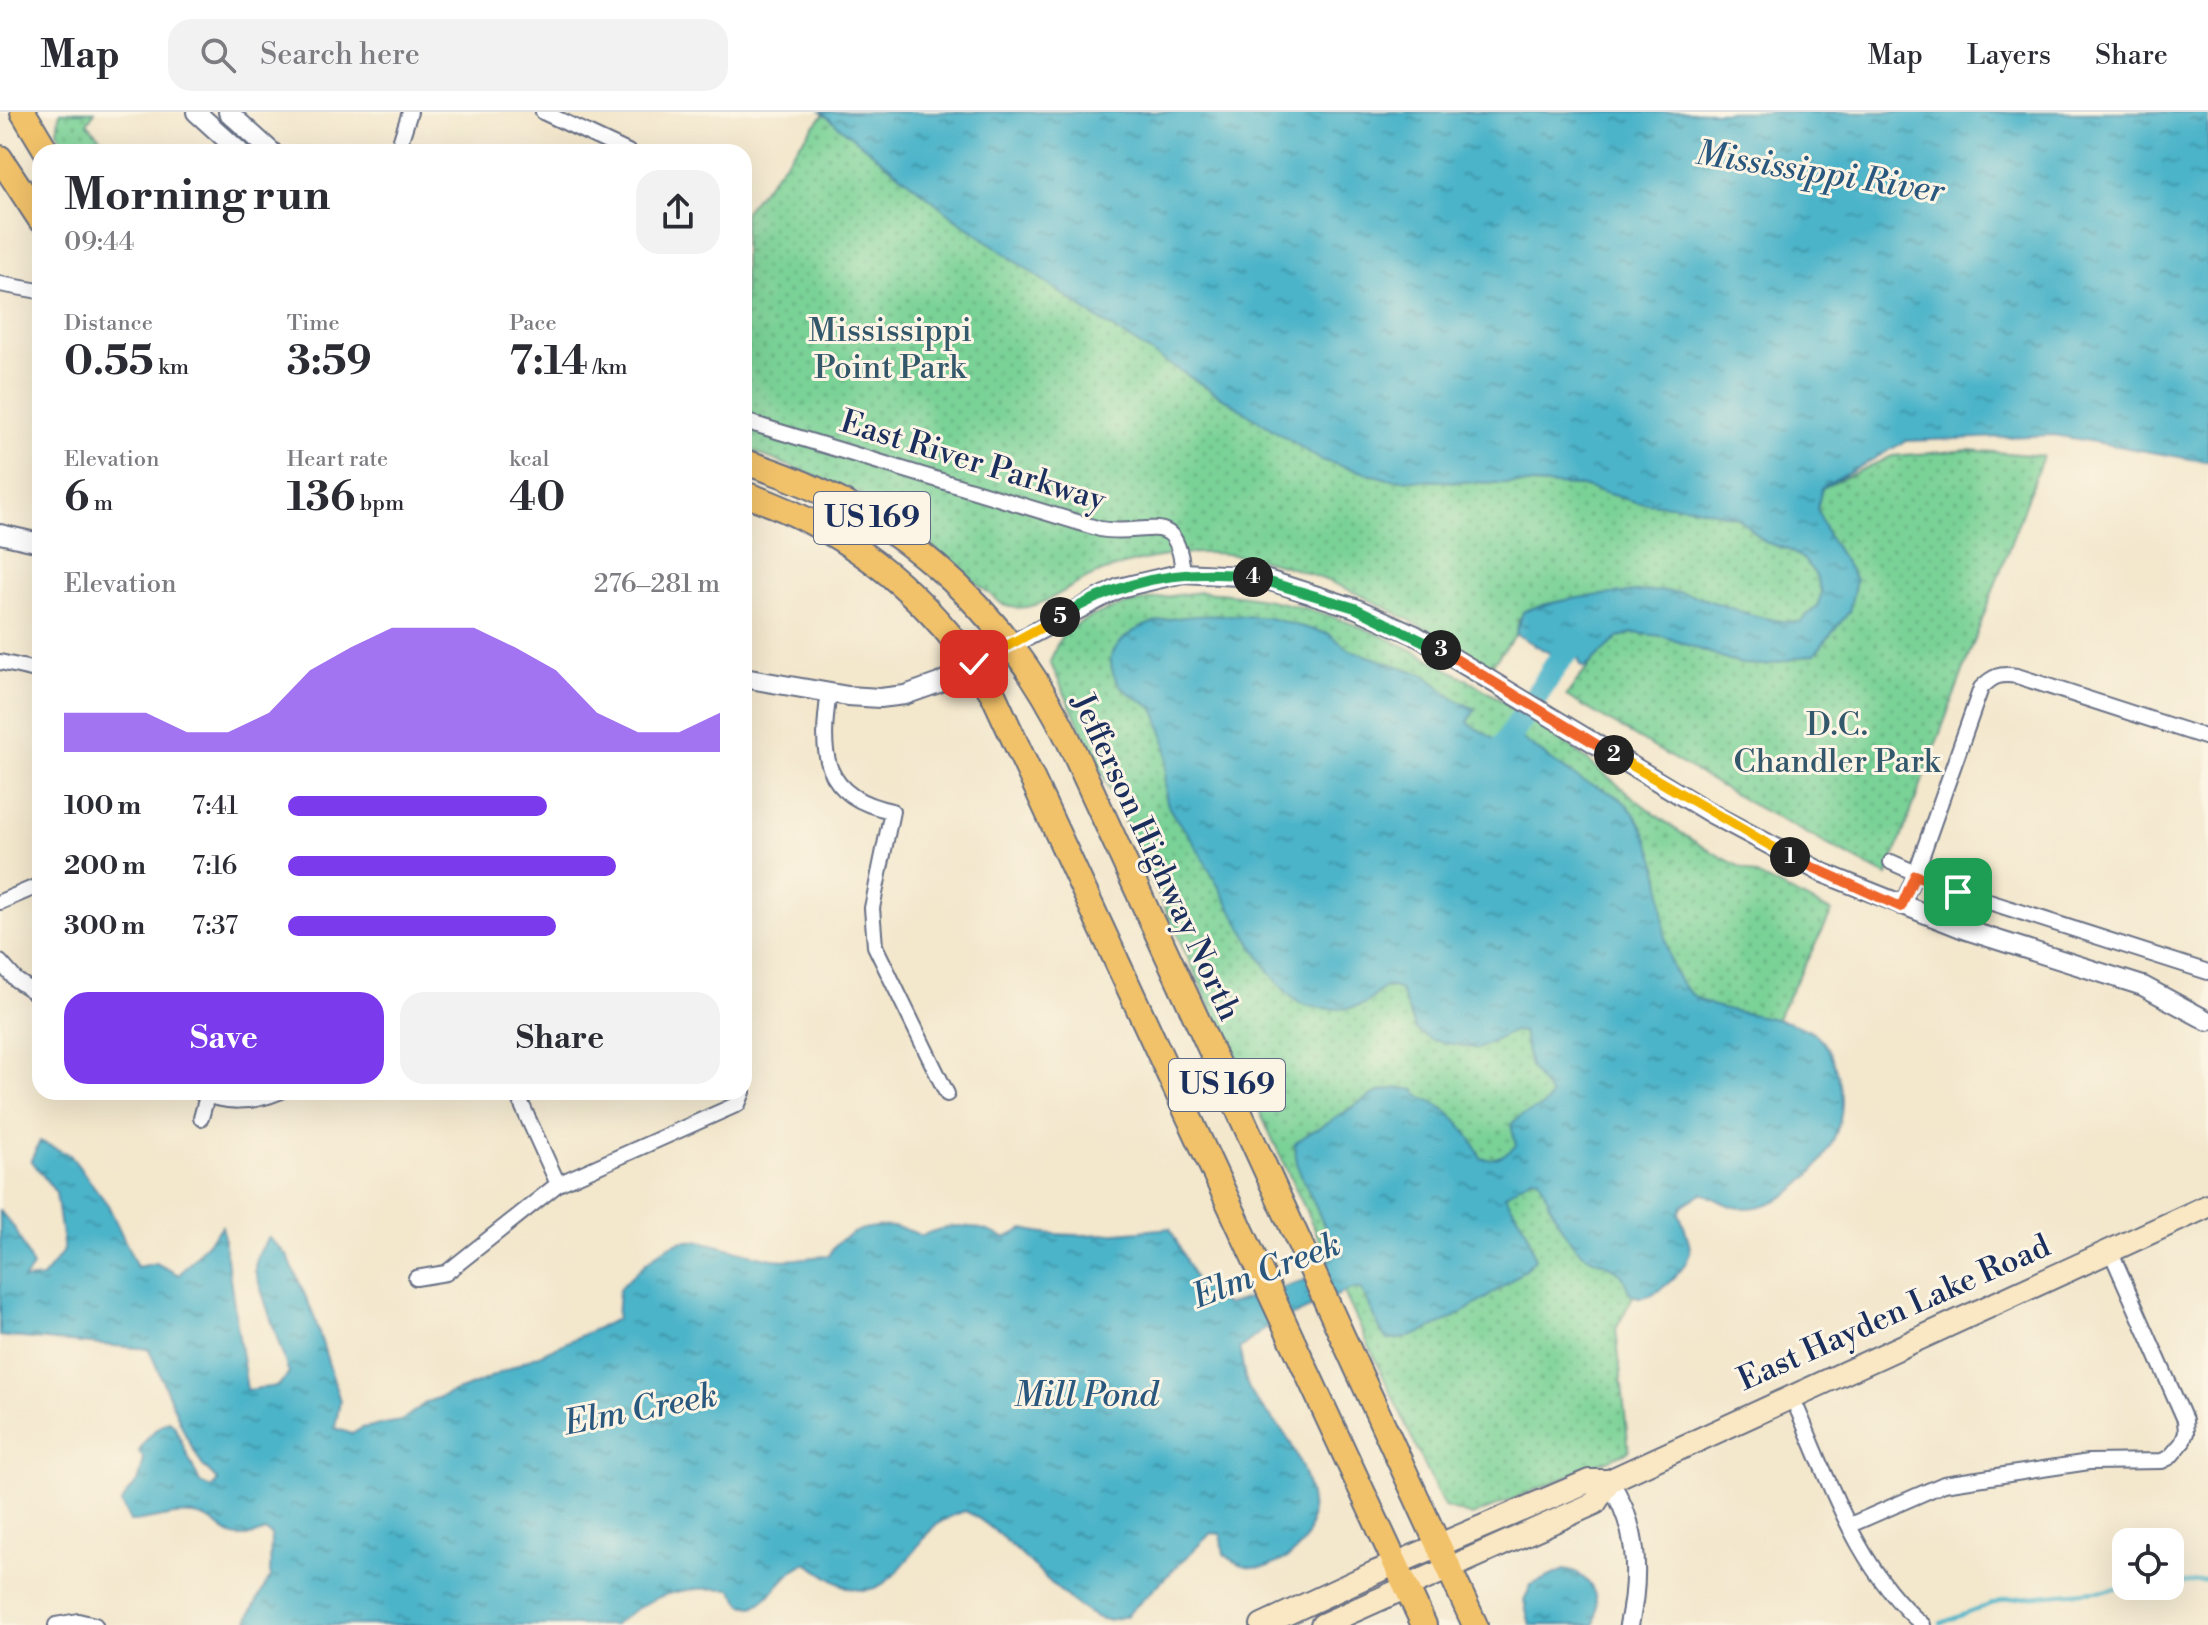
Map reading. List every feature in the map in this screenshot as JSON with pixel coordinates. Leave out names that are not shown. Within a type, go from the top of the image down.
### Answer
[{"type":"highway","points":[[23,112],[42,144]]},
{"type":"highway","points":[[0,158],[32,207]]},
{"type":"highway","name":"Jefferson Highway North","points":[[752,465],[807,484],[872,518],[935,563],[1012,644],[1063,728],[1330,1305],[1423,1567],[1424,1625]]},
{"type":"highway","name":"US 169","points":[[752,497],[802,517],[871,558],[933,614],[974,664]]},
{"type":"highway","name":"Jefferson Highway North","points":[[974,664],[1019,745],[1286,1324],[1423,1567],[1475,1625]]},
{"type":"main road","name":"East Hayden Lake Road","points":[[1262,1625],[1595,1503],[1609,1481],[2208,1206]]},
{"type":"main road","name":"East Hayden Lake Road","points":[[1322,1625],[1423,1567]]},
{"type":"street","points":[[196,112],[231,144]]},
{"type":"street","points":[[228,112],[263,144]]},
{"type":"street","points":[[400,144],[410,112]]},
{"type":"street","points":[[543,112],[611,144]]},
{"type":"street","points":[[0,284],[32,290]]},
{"type":"street","name":"East River Parkway","points":[[752,423],[1100,529],[1114,532],[1155,527],[1168,530],[1181,547],[1183,573]]},
{"type":"street","points":[[0,534],[32,541]]},
{"type":"street","points":[[752,679],[880,698],[905,695],[939,683],[1096,597],[1147,580],[1183,573],[1258,577],[1306,590],[1403,629],[1751,836],[1823,873],[1901,907],[2111,974],[2175,1001],[2208,1021]]},
{"type":"street","points":[[0,662],[32,669]]},
{"type":"street","points":[[1901,907],[1981,688],[1991,677],[2003,673],[2017,676],[2208,738]]},
{"type":"street","points":[[829,692],[823,739],[828,767],[853,799],[892,811],[872,908],[875,946],[947,1094]]},
{"type":"street","points":[[1891,862],[1915,875],[2045,921],[2208,972]]},
{"type":"street","points":[[0,902],[32,888]]},
{"type":"street","points":[[0,962],[16,980],[32,991]]},
{"type":"street","points":[[2175,1001],[2208,1008]]},
{"type":"street","points":[[201,1118],[202,1100]]},
{"type":"street","points":[[520,1100],[558,1184]]},
{"type":"street","points":[[416,1278],[446,1273],[558,1184],[738,1104],[740,1100]]},
{"type":"street","points":[[1850,1525],[1944,1484],[2089,1462],[2162,1461],[2170,1457],[2186,1433],[2183,1416],[2110,1250]]},
{"type":"street","points":[[1791,1395],[1850,1525],[1887,1591],[1923,1625]]},
{"type":"street","points":[[1609,1481],[1625,1509],[1634,1545],[1636,1584],[1629,1625]]},
{"type":"street","points":[[56,1625],[78,1621],[95,1625]]},
{"type":"green space","points":[[60,112],[95,112],[87,123],[103,141],[102,144],[64,144],[57,131]]},
{"type":"green space","name":"Mississippi Point Park","points":[[824,114],[955,218],[1092,315],[1321,460],[1388,479],[1582,486],[1636,502],[1690,506],[1737,517],[1765,542],[1787,549],[1803,559],[1815,574],[1822,593],[1817,606],[1800,622],[1773,623],[1659,592],[1519,619],[1516,634],[1491,666],[1357,593],[1321,578],[1248,557],[1196,553],[1151,558],[1092,576],[1037,604],[1015,608],[1003,605],[916,533],[860,494],[752,451],[752,202]]},
{"type":"green space","name":"D.C. Chandler Park","points":[[1969,450],[2043,456],[1887,876],[1749,803],[1566,696],[1606,648],[1620,637],[1633,634],[1670,637],[1766,665],[1856,580],[1827,534],[1817,508],[1822,488],[1892,456]]},
{"type":"green space","points":[[1200,592],[1248,596],[1340,619],[1428,658],[1551,733],[1702,846],[1832,912],[1616,1329],[1629,1451],[1472,1516],[1444,1507],[1050,662],[1060,639],[1088,618],[1126,605]]},
{"type":"water","name":"Mississippi River","points":[[821,112],[2208,112],[2208,462],[2054,435],[1906,441],[1822,488],[1817,508],[1827,534],[1856,580],[1849,612],[1815,654],[1766,665],[1741,664],[1662,636],[1633,633],[1619,637],[1585,668],[1580,666],[1578,656],[1567,663],[1516,634],[1523,612],[1579,598],[1653,591],[1687,594],[1757,616],[1800,622],[1817,606],[1822,593],[1815,574],[1803,559],[1787,549],[1765,542],[1737,517],[1692,507],[1636,502],[1582,486],[1388,479],[1321,460],[1092,315],[955,218]]},
{"type":"water","name":"Mill Pond","points":[[1231,615],[1269,618],[1329,634],[1350,650],[1425,675],[1454,699],[1475,709],[1468,723],[1512,750],[1521,738],[1576,777],[1610,792],[1622,801],[1640,823],[1653,853],[1661,884],[1667,952],[1685,988],[1713,1006],[1788,1022],[1820,1038],[1832,1057],[1842,1095],[1839,1123],[1832,1142],[1810,1176],[1794,1189],[1778,1200],[1760,1206],[1736,1207],[1702,1193],[1683,1205],[1679,1213],[1688,1240],[1689,1257],[1678,1274],[1651,1295],[1635,1296],[1619,1272],[1581,1252],[1562,1227],[1539,1178],[1532,1177],[1505,1195],[1527,1231],[1535,1259],[1507,1283],[1466,1310],[1422,1332],[1387,1340],[1360,1289],[1351,1289],[1264,1329],[1239,1349],[1251,1392],[1291,1444],[1306,1479],[1312,1515],[1309,1531],[1301,1545],[1288,1557],[1269,1566],[1245,1566],[1224,1554],[1221,1534],[1211,1533],[1126,1616],[1108,1620],[1094,1616],[1077,1605],[1000,1535],[965,1511],[935,1526],[887,1581],[864,1590],[838,1583],[806,1563],[792,1571],[768,1597],[753,1607],[743,1605],[731,1589],[697,1589],[655,1599],[614,1625],[248,1625],[248,1618],[270,1577],[271,1535],[265,1531],[251,1536],[232,1535],[194,1515],[130,1522],[121,1503],[139,1479],[144,1459],[139,1452],[141,1447],[169,1421],[174,1425],[200,1483],[211,1488],[218,1481],[202,1465],[186,1436],[149,1349],[0,1336],[0,1211],[16,1230],[33,1267],[23,1280],[42,1278],[64,1251],[56,1193],[31,1160],[40,1141],[70,1155],[108,1205],[137,1267],[156,1263],[179,1275],[222,1226],[247,1390],[278,1386],[289,1374],[255,1271],[256,1258],[268,1237],[287,1255],[313,1313],[340,1401],[335,1428],[352,1434],[362,1428],[401,1421],[427,1402],[478,1383],[617,1319],[619,1289],[659,1253],[673,1244],[686,1241],[782,1260],[829,1256],[845,1237],[857,1231],[883,1226],[897,1227],[921,1236],[943,1228],[963,1226],[983,1229],[1005,1238],[1024,1229],[1078,1235],[1170,1228],[1196,1281],[1226,1305],[1305,1280],[1337,1254],[1298,1168],[1294,1145],[1303,1137],[1372,1095],[1402,1088],[1415,1090],[1450,1114],[1463,1128],[1481,1158],[1490,1159],[1505,1154],[1516,1145],[1511,1125],[1515,1120],[1542,1106],[1551,1096],[1530,1067],[1523,1032],[1513,1031],[1478,1049],[1432,1040],[1416,1030],[1400,990],[1393,987],[1384,988],[1359,1006],[1333,1009],[1300,1003],[1272,975],[1169,807],[1166,793],[1167,749],[1156,712],[1123,688],[1111,667],[1111,656],[1120,642],[1147,625],[1181,617]]},
{"type":"water","points":[[1564,1570],[1582,1577],[1592,1589],[1597,1606],[1594,1625],[1530,1625],[1524,1601],[1531,1585]]},
{"type":"waterway","name":"Elm Creek","points":[[1492,776],[1495,760],[1560,659],[1582,637]]},
{"type":"waterway","points":[[2184,1583],[2208,1581]]},
{"type":"waterway","points":[[1941,1623],[2005,1599],[2112,1590]]},
{"type":"route","points":[[974,664],[1070,610],[1119,588],[1183,573],[1258,577],[1355,608],[1415,635],[1712,814],[1823,873],[1882,900],[1901,907],[1915,875],[1958,892]]}]
